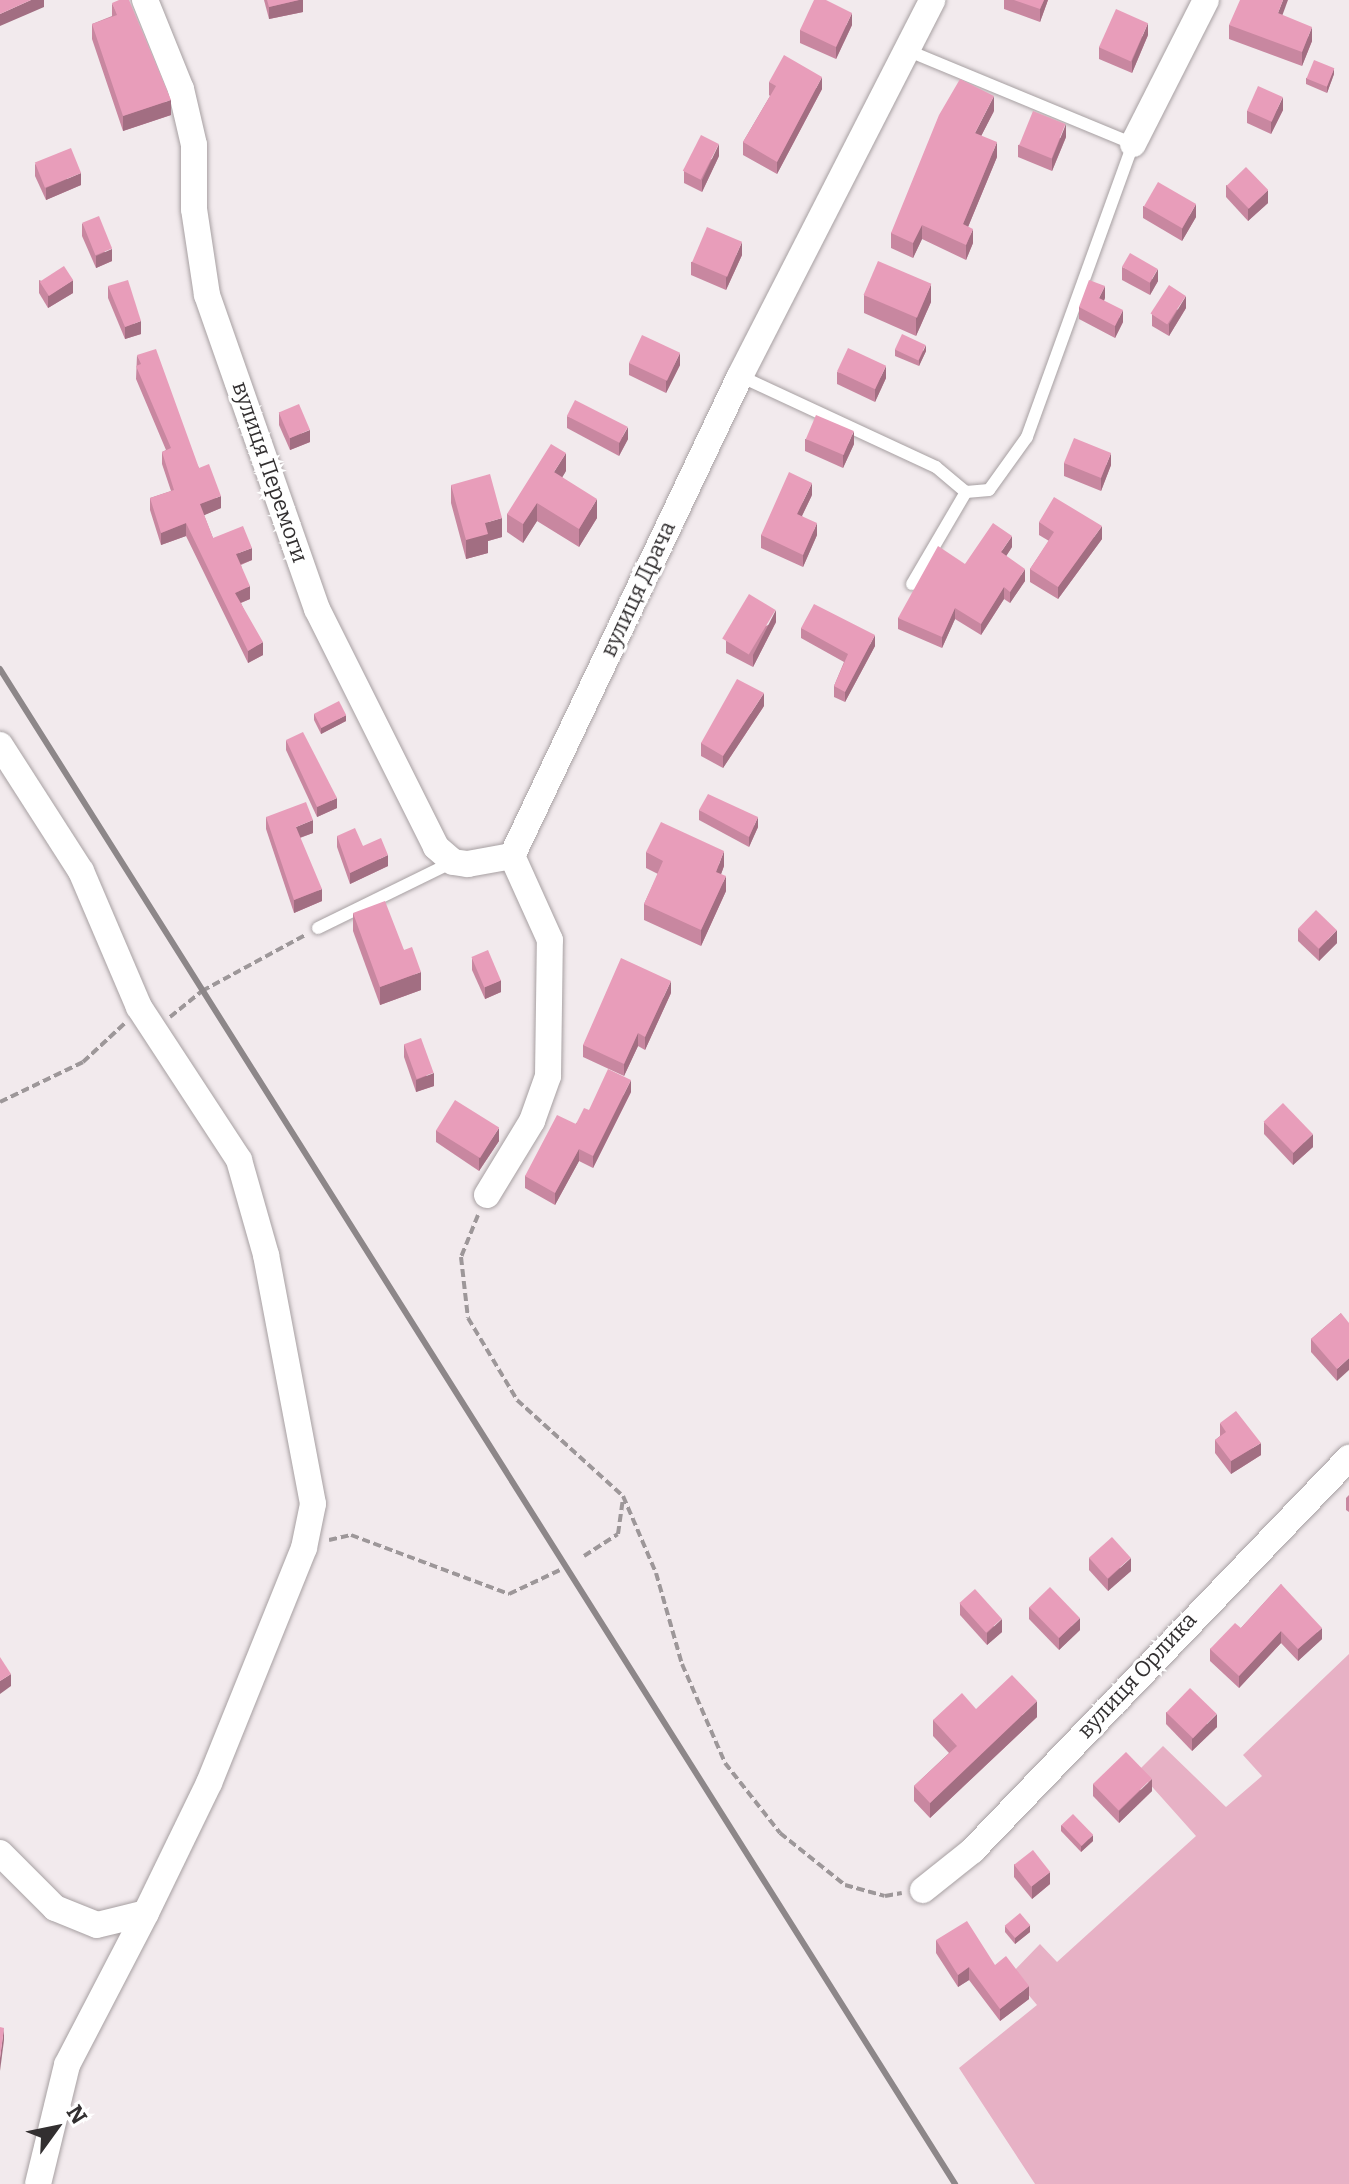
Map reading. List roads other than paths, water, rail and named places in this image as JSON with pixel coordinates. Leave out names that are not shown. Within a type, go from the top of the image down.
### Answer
[{"type":"street","name":"вулиця Перемоги","points":[[145,0],[181,89],[194,145],[194,209],[207,295],[317,609],[436,847],[453,862]]},
{"type":"street","name":"вулиця Драча","points":[[512,856],[740,376],[909,51],[932,0]]},
{"type":"street","points":[[1133,144],[1206,0]]},
{"type":"street","points":[[0,745],[81,871],[144,1013],[239,1160],[266,1255],[313,1504],[304,1548],[209,1783],[67,2065],[38,2184]]},
{"type":"street","points":[[453,862],[512,856],[550,940],[548,1076],[532,1121],[487,1195]]},
{"type":"street","name":"вулиця Орлика","points":[[923,1890],[972,1851],[1349,1458]]},
{"type":"street","points":[[0,1853],[55,1908],[97,1925],[146,1913]]},
{"type":"lane","points":[[740,376],[936,467],[966,492],[989,490],[1027,437],[1133,144],[909,51]]},
{"type":"lane","points":[[912,584],[966,492]]},
{"type":"lane","points":[[318,928],[453,862]]},
{"type":"railway","points":[[0,669],[955,2184]]}]
